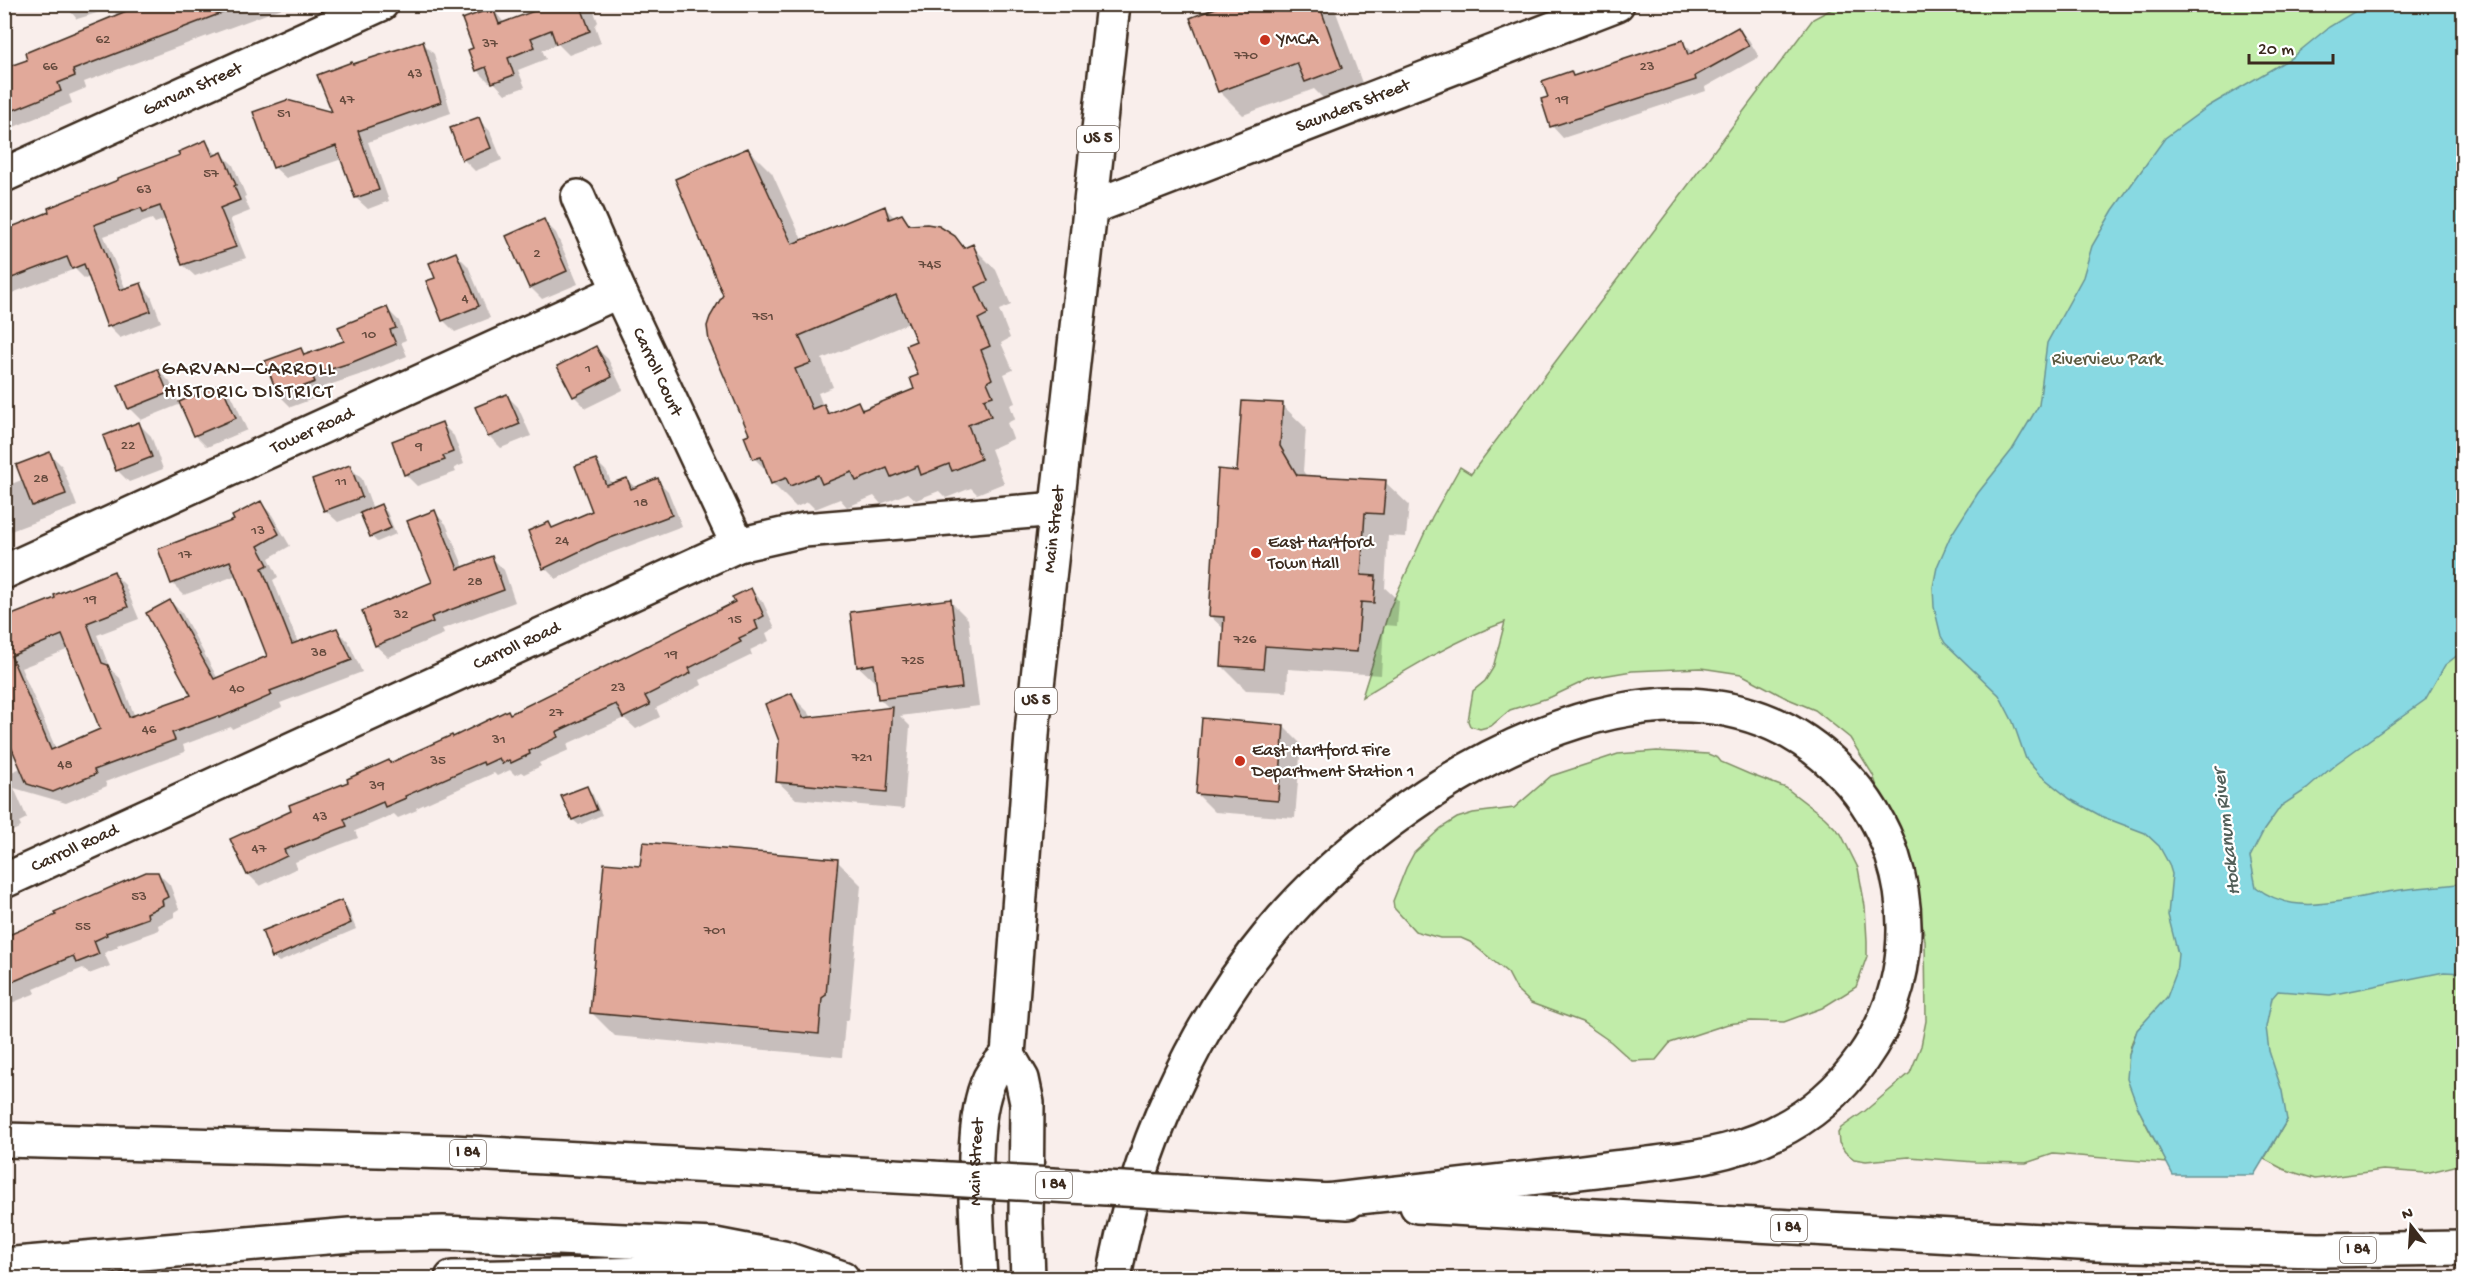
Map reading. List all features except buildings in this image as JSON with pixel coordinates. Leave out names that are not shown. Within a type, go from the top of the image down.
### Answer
[{"type":"main road","name":"Garvan Street","points":[[4,176],[381,4]]},
{"type":"main road","name":"Main Street","points":[[980,1278],[977,1181],[981,1110],[990,1077],[1008,1055],[1029,763],[1113,4]]},
{"type":"main road","name":"Saunders Street","points":[[1090,208],[1617,4]]},
{"type":"main road","name":"Carroll Court","points":[[578,197],[619,291],[738,545]]},
{"type":"main road","name":"Tower Road","points":[[4,572],[619,291]]},
{"type":"main road","name":"Carroll Road","points":[[4,881],[738,545],[804,530],[1057,509]]},
{"type":"main road","points":[[1114,1278],[1126,1219],[1148,1150],[1178,1082],[1224,999],[1272,931],[1299,901],[1346,857],[1408,809],[1496,755],[1545,732],[1608,712],[1674,704],[1732,710],[1760,718],[1784,729],[1824,755],[1858,789],[1883,830],[1898,870],[1904,915],[1902,959],[1892,1004],[1873,1044],[1847,1079],[1815,1109],[1771,1135],[1707,1155],[1325,1201]]},
{"type":"main road","points":[[1008,1055],[1019,1072],[1026,1094],[1028,1278]]},
{"type":"main road","name":"I 84","points":[[4,1140],[464,1152],[2096,1244],[2286,1250],[2463,1248]]},
{"type":"main road","points":[[4,1265],[351,1235],[443,1233],[715,1245],[783,1258],[842,1278]]},
{"type":"main road","points":[[452,1278],[657,1274],[796,1278]]},
{"type":"main road","points":[[620,1278],[657,1274]]},
{"type":"green space","name":"Riverview Park","points":[[1841,4],[2463,5],[2463,1164],[2426,1173],[2383,1170],[2315,1179],[2283,1169],[2264,1159],[2287,1120],[2148,1020],[2136,1032],[2132,1042],[2129,1074],[2137,1105],[2167,1163],[2053,1154],[2026,1163],[1909,1157],[1866,1161],[1854,1159],[1839,1143],[1838,1133],[1841,1128],[1910,1073],[1921,1046],[1926,1021],[1925,941],[1920,911],[1873,775],[1850,738],[1815,710],[1786,698],[1741,674],[1701,668],[1632,671],[1591,678],[1551,697],[1510,710],[1491,726],[1480,729],[1470,726],[1468,721],[1473,691],[1485,681],[1493,668],[1505,622],[1450,646],[1362,697],[1390,608],[1432,517],[1460,467],[1471,474],[1813,19]]},
{"type":"green space","points":[[1657,751],[1708,754],[1718,758],[1721,762],[1786,788],[1824,817],[1841,834],[1858,868],[1865,906],[1867,956],[1856,987],[1822,1008],[1784,1022],[1751,1021],[1728,1024],[1670,1043],[1656,1060],[1632,1061],[1611,1042],[1582,1022],[1531,1003],[1517,990],[1508,973],[1470,942],[1461,938],[1440,938],[1415,931],[1394,908],[1393,901],[1414,853],[1441,828],[1457,818],[1473,813],[1514,808],[1551,776],[1618,754]]},
{"type":"water","name":"Hockanum River","points":[[2367,4],[2463,5],[2463,651],[2445,665],[2425,700],[2281,806],[2264,830],[2250,857],[2256,887],[2272,897],[2289,902],[2324,904],[2403,890],[2463,883],[2463,973],[2444,972],[2330,995],[2278,991],[2272,998],[2266,1027],[2269,1051],[2282,1091],[2287,1120],[2254,1175],[2173,1175],[2137,1106],[2127,1079],[2129,1054],[2137,1030],[2167,997],[2176,973],[2178,954],[2168,915],[2172,874],[2169,864],[2159,846],[2145,833],[2103,817],[2070,799],[2039,774],[2026,759],[2013,722],[1999,695],[1945,643],[1941,636],[1934,607],[1933,587],[1937,567],[1950,537],[1978,493],[2012,450],[2039,405],[2047,343],[2083,277],[2092,246],[2113,210],[2165,138],[2209,106],[2291,58],[2329,27]]},
{"type":"place","name":"YMCA","points":[[1265,40]]},
{"type":"place","name":"East Hartford Town Hall","points":[[1256,553]]},
{"type":"place","name":"East Hartford Fire Department Station 1","points":[[1240,761]]},
{"type":"district","name":"GARVAN–CARROLL HISTORIC DISTRICT","points":[[249,382]]}]
